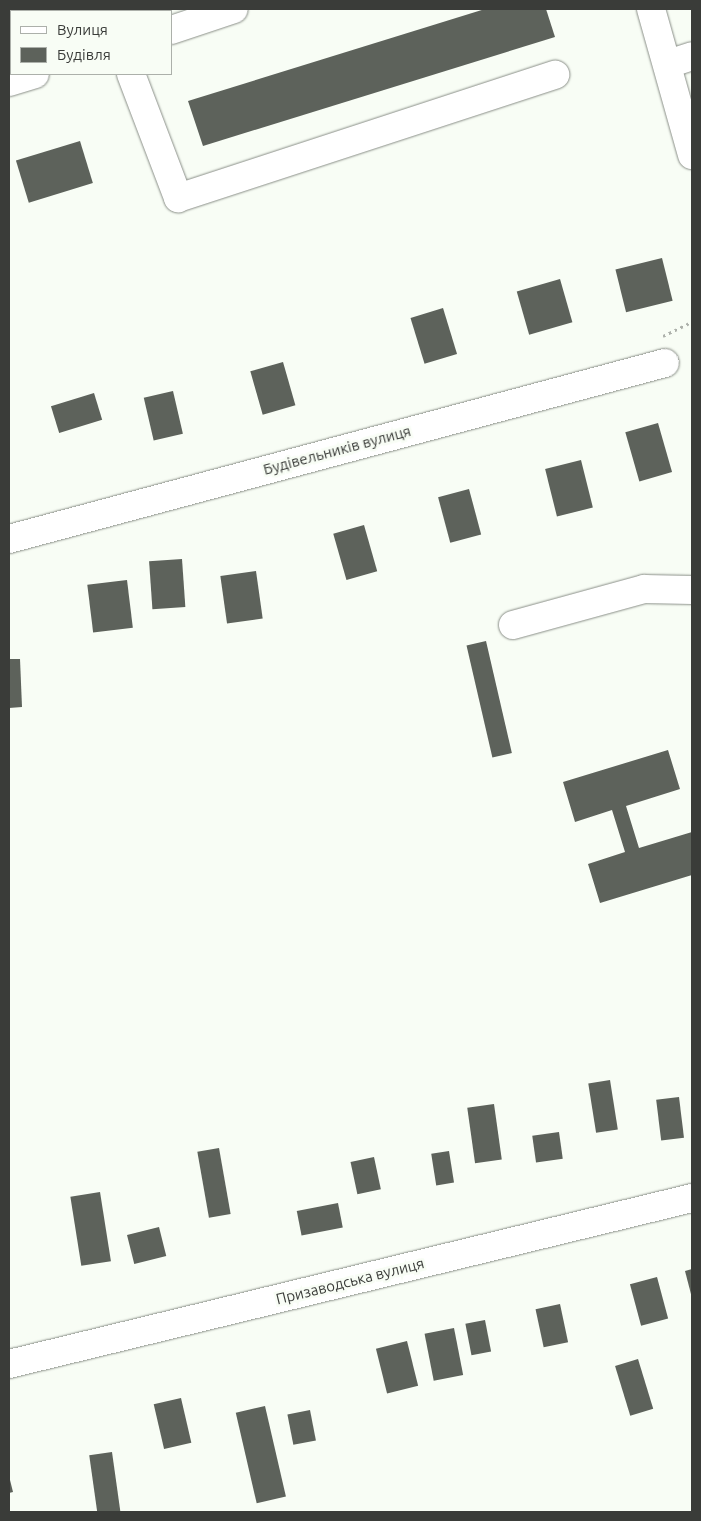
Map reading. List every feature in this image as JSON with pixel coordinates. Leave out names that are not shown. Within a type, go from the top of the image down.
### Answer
[{"type":"street","points":[[172,30],[234,9]]},
{"type":"street","points":[[651,9],[680,60],[692,155]]},
{"type":"street","points":[[9,82],[32,75]]},
{"type":"street","points":[[131,75],[178,198],[555,75]]},
{"type":"street","name":"Будівельників вулиця","points":[[9,539],[665,363]]},
{"type":"street","points":[[512,625],[644,590],[692,590]]},
{"type":"street","name":"Призаводська вулиця","points":[[9,1364],[692,1198]]},
{"type":"building","points":[[485,9],[546,9],[555,37],[203,146],[188,101]]},
{"type":"building","points":[[80,141],[93,183],[29,203],[16,161]]},
{"type":"building","points":[[662,258],[673,301],[626,312],[615,270]]},
{"type":"building","points":[[560,279],[572,322],[529,335],[517,291]]},
{"type":"building","points":[[443,308],[457,354],[425,364],[410,318]]},
{"type":"building","points":[[283,362],[295,405],[263,415],[250,371]]},
{"type":"building","points":[[173,391],[183,434],[154,441],[144,398]]},
{"type":"building","points":[[94,393],[102,420],[59,433],[51,406]]},
{"type":"building","points":[[658,423],[672,472],[639,481],[625,432]]},
{"type":"building","points":[[581,460],[593,508],[557,516],[545,469]]},
{"type":"building","points":[[469,489],[481,534],[450,543],[438,497]]},
{"type":"building","points":[[364,525],[377,571],[346,580],[333,534]]},
{"type":"building","points":[[182,559],[185,607],[152,609],[149,561]]},
{"type":"building","points":[[256,571],[263,619],[227,624],[220,576]]},
{"type":"building","points":[[127,580],[133,628],[93,633],[87,585]]},
{"type":"building","points":[[486,641],[512,753],[492,758],[467,645]]},
{"type":"building","points":[[9,659],[20,659],[22,707],[9,708]]},
{"type":"building","points":[[668,750],[680,789],[626,806],[639,848],[692,832],[692,875],[600,903],[588,864],[625,852],[612,810],[575,822],[563,782]]},
{"type":"building","points":[[610,1080],[618,1129],[596,1133],[588,1083]]},
{"type":"building","points":[[679,1097],[684,1138],[661,1140],[656,1100]]},
{"type":"building","points":[[494,1104],[502,1159],[475,1163],[467,1108]]},
{"type":"building","points":[[559,1132],[563,1159],[536,1162],[532,1136]]},
{"type":"building","points":[[219,1148],[231,1214],[209,1218],[197,1152]]},
{"type":"building","points":[[449,1151],[454,1183],[436,1185],[431,1154]]},
{"type":"building","points":[[374,1157],[381,1189],[357,1194],[351,1162]]},
{"type":"building","points":[[100,1192],[111,1261],[81,1266],[70,1197]]},
{"type":"building","points":[[338,1203],[343,1228],[302,1236],[297,1211]]},
{"type":"building","points":[[159,1227],[166,1256],[134,1264],[127,1235]]},
{"type":"building","points":[[692,1269],[692,1298],[685,1271]]},
{"type":"building","points":[[657,1277],[668,1319],[641,1326],[630,1284]]},
{"type":"building","points":[[560,1304],[568,1342],[544,1347],[536,1309]]},
{"type":"building","points":[[485,1320],[491,1351],[471,1355],[465,1324]]},
{"type":"building","points":[[454,1328],[463,1375],[434,1381],[425,1334]]},
{"type":"building","points":[[407,1341],[418,1386],[387,1393],[376,1349]]},
{"type":"building","points":[[638,1359],[653,1409],[630,1416],[615,1366]]},
{"type":"building","points":[[181,1398],[191,1443],[164,1449],[154,1404]]},
{"type":"building","points":[[265,1406],[286,1497],[257,1503],[236,1413]]},
{"type":"building","points":[[310,1410],[316,1440],[293,1445],[287,1414]]},
{"type":"building","points":[[112,1452],[120,1511],[97,1512],[89,1455]]},
{"type":"building","points":[[9,1476],[13,1492],[9,1493]]}]
